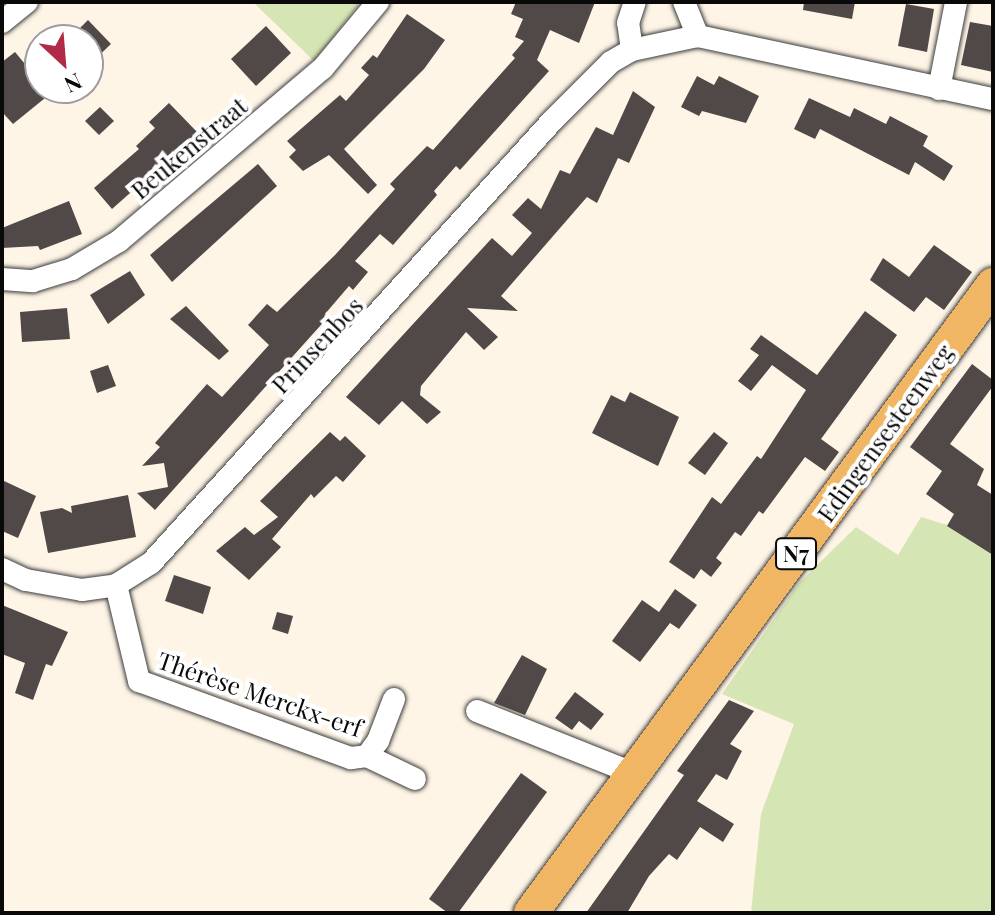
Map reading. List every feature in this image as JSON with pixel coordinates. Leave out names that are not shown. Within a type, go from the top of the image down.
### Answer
[{"type":"main road","name":"Edingensesteenweg","points":[[531,913],[993,285]]},
{"type":"street","points":[[2,22],[27,2]]},
{"type":"street","name":"Beukenstraat","points":[[2,279],[33,281],[72,269],[119,241],[323,68],[378,2]]},
{"type":"street","points":[[632,50],[628,23],[635,2]]},
{"type":"street","points":[[684,2],[698,36]]},
{"type":"street","points":[[939,89],[956,2]]},
{"type":"street","name":"Prinsenbos","points":[[2,569],[71,589],[116,585],[151,563],[412,282],[552,121],[611,62],[632,50],[698,36],[993,99]]},
{"type":"street","name":"Thérèse Merckx-erf","points":[[116,585],[139,681],[351,758],[367,756],[415,779]]},
{"type":"street","name":"Thérèse Merckx-erf","points":[[367,756],[378,741],[394,699]]},
{"type":"street","points":[[477,711],[635,774]]},
{"type":"green space","points":[[253,2],[361,2],[314,61]]},
{"type":"green space","points":[[921,517],[947,525],[993,554],[993,913],[751,913],[761,814],[794,724],[722,694],[799,583],[856,527],[898,555]]},
{"type":"building","points":[[516,2],[595,2],[579,43],[550,30],[537,60],[549,71],[460,170],[456,166],[434,191],[437,195],[393,245],[380,234],[355,261],[368,272],[353,290],[349,286],[325,314],[329,316],[155,510],[137,493],[168,487],[164,463],[142,466],[160,447],[155,443],[207,384],[222,397],[269,345],[248,325],[267,304],[277,312],[335,255],[395,189],[390,184],[427,146],[433,150],[515,58],[512,55],[524,41],[515,37],[523,19],[511,14]]},
{"type":"building","points":[[804,2],[855,2],[852,19],[803,10]]},
{"type":"building","points":[[906,4],[934,9],[927,52],[898,46]]},
{"type":"building","points":[[407,14],[445,40],[424,69],[344,149],[377,185],[368,194],[329,155],[303,171],[289,157],[296,150],[287,141],[340,95],[346,101],[369,75],[361,68],[373,55],[377,58]]},
{"type":"building","points":[[970,22],[993,26],[993,72],[961,65]]},
{"type":"building","points":[[266,26],[291,53],[256,86],[231,59]]},
{"type":"building","points":[[104,37],[111,44],[104,51]]},
{"type":"building","points":[[15,52],[24,63],[24,104],[38,104],[13,124],[2,112],[2,62]]},
{"type":"building","points":[[697,76],[714,85],[719,76],[759,96],[746,123],[702,111],[699,116],[681,107]]},
{"type":"building","points":[[633,91],[655,107],[629,163],[618,158],[597,203],[587,197],[501,296],[518,311],[467,308],[498,337],[484,350],[466,332],[421,386],[420,395],[441,412],[427,424],[402,401],[379,425],[346,397],[492,238],[512,256],[532,233],[512,215],[528,198],[541,209],[560,170],[570,174],[596,127],[613,135]]},
{"type":"building","points":[[809,98],[850,117],[854,108],[886,124],[890,116],[928,136],[923,146],[953,166],[944,181],[915,162],[909,175],[820,129],[815,139],[794,129]]},
{"type":"building","points":[[169,103],[198,133],[112,209],[94,188],[139,149],[136,146],[155,128],[149,122]]},
{"type":"building","points":[[100,107],[114,121],[99,135],[85,121]]},
{"type":"building","points":[[258,164],[277,186],[172,282],[150,255]]},
{"type":"building","points":[[69,201],[82,234],[40,250],[38,246],[2,248],[2,228]]},
{"type":"building","points":[[934,245],[972,272],[944,310],[926,297],[914,312],[870,280],[883,258],[909,277]]},
{"type":"building","points":[[130,271],[145,295],[108,324],[90,295]]},
{"type":"building","points":[[186,306],[229,351],[219,360],[170,319]]},
{"type":"building","points":[[67,308],[70,339],[22,342],[20,312]]},
{"type":"building","points":[[865,311],[897,335],[821,439],[839,452],[825,471],[805,457],[763,514],[759,511],[741,536],[735,532],[716,558],[722,563],[711,577],[701,569],[694,579],[669,562],[712,497],[721,504],[757,456],[761,459],[806,390],[772,365],[751,391],[738,381],[759,355],[750,349],[761,335],[817,375]]},
{"type":"building","points":[[972,364],[993,380],[993,386],[950,444],[984,469],[977,485],[993,495],[993,555],[947,526],[954,514],[926,494],[942,471],[910,447]]},
{"type":"building","points":[[108,365],[116,386],[97,393],[90,371]]},
{"type":"building","points":[[630,392],[679,417],[658,466],[592,433],[611,395],[625,402]]},
{"type":"building","points":[[330,432],[340,441],[345,436],[366,456],[343,482],[336,476],[314,498],[311,494],[272,539],[281,547],[249,580],[216,551],[245,527],[254,535],[278,517],[260,501]]},
{"type":"building","points":[[714,432],[728,443],[705,475],[688,463]]},
{"type":"building","points":[[2,480],[36,496],[18,538],[2,531]]},
{"type":"building","points":[[128,495],[136,537],[48,553],[40,512],[62,508],[72,513],[71,506]]},
{"type":"building","points":[[174,575],[211,587],[203,614],[165,601]]},
{"type":"building","points":[[675,589],[697,605],[679,629],[670,623],[640,662],[612,641],[642,600],[659,612]]},
{"type":"building","points":[[2,605],[68,632],[52,666],[46,664],[33,700],[15,693],[25,663],[2,654]]},
{"type":"building","points":[[277,612],[293,616],[288,634],[272,629]]},
{"type":"building","points":[[522,655],[547,669],[525,715],[494,703]]},
{"type":"building","points":[[575,692],[604,714],[591,730],[579,721],[572,730],[555,718]]},
{"type":"building","points":[[729,700],[754,711],[730,744],[742,751],[727,780],[716,774],[697,801],[734,824],[723,842],[700,827],[677,860],[669,854],[649,876],[627,913],[586,913],[684,775],[677,771]]},
{"type":"building","points":[[521,773],[547,792],[458,913],[448,913],[429,899]]}]
